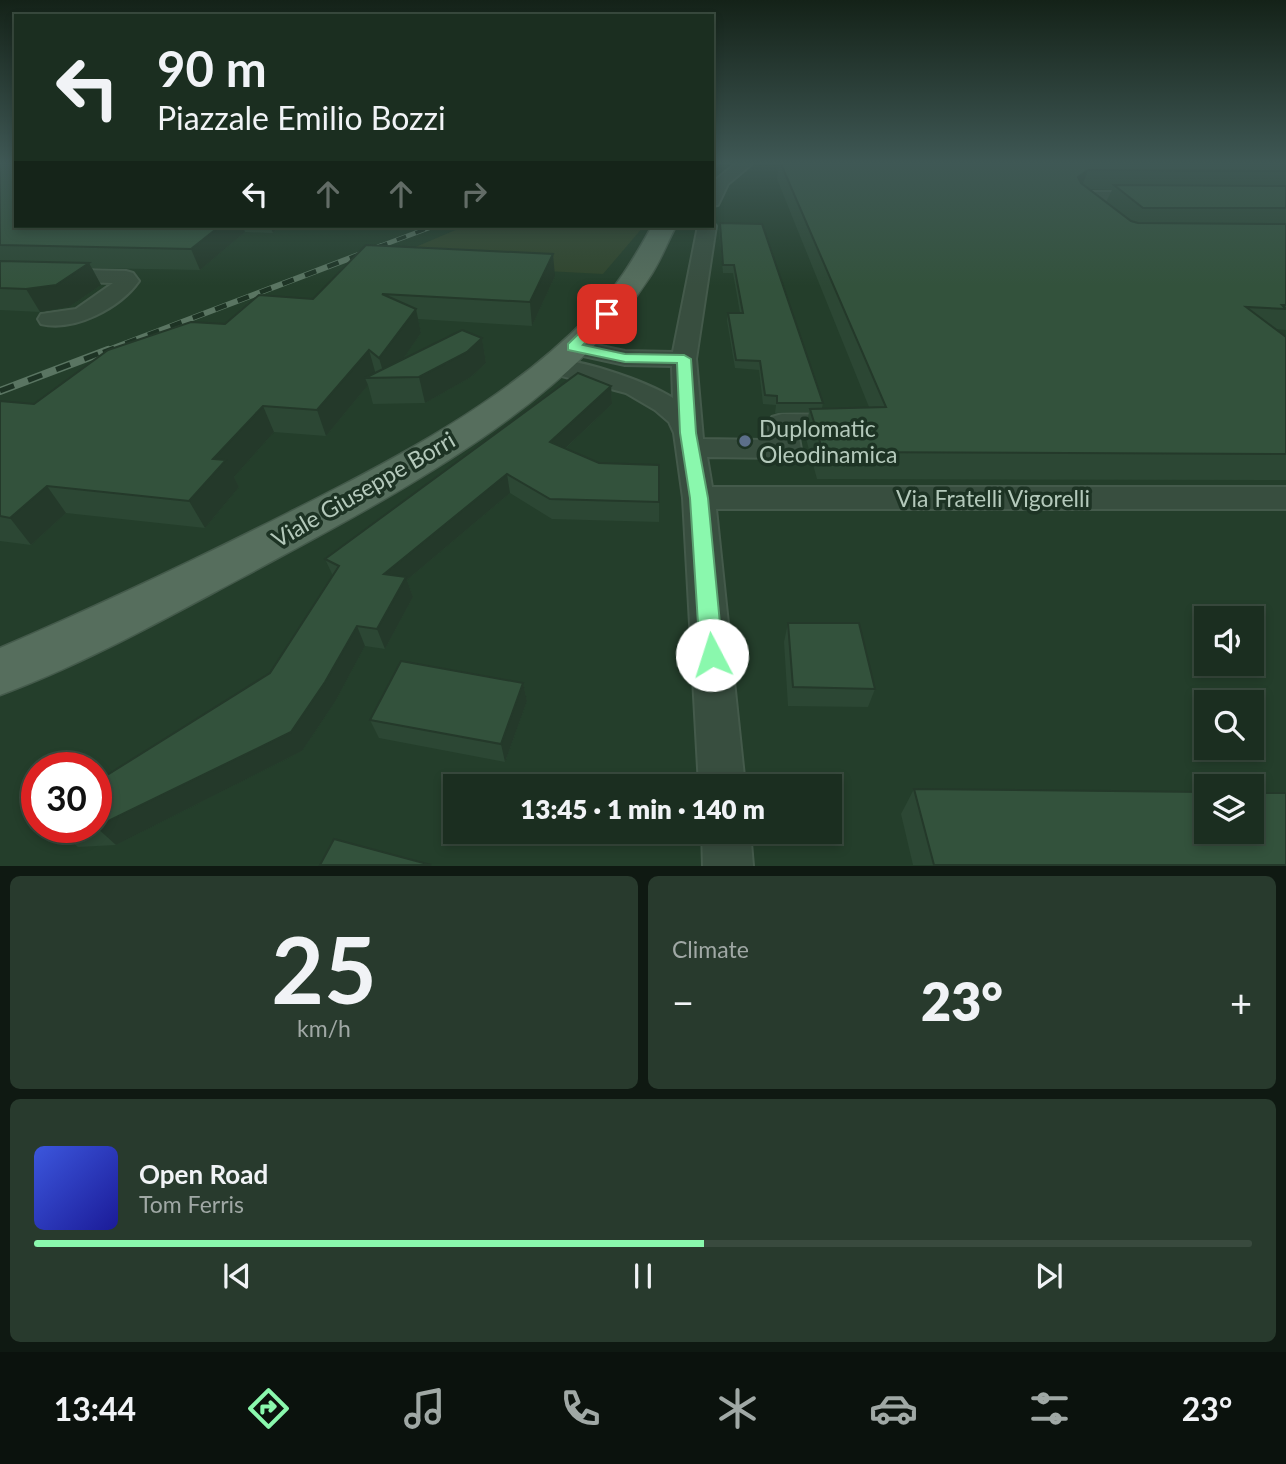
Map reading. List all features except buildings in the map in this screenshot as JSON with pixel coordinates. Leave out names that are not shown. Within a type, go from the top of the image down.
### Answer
[{"type":"main road","name":"Viale Giuseppe Borri","points":[[0,672],[156,599],[363,493],[467,429],[563,356],[636,279],[663,228]]},
{"type":"street","points":[[1090,204],[1110,220]]},
{"type":"street","points":[[707,228],[684,359],[690,441],[699,498],[721,774]]},
{"type":"street","points":[[0,274],[126,277],[129,281],[82,316],[70,320],[49,319]]},
{"type":"street","points":[[563,356],[684,359]]},
{"type":"street","points":[[563,356],[603,378],[638,390],[661,402],[678,415],[690,441]]},
{"type":"street","points":[[603,378],[644,379],[669,374],[684,359]]},
{"type":"street","points":[[690,441],[787,449],[782,423],[847,424]]},
{"type":"street","name":"Via Fratelli Vigorelli","points":[[699,498],[1286,498]]},
{"type":"street","points":[[727,844],[728,866]]},
{"type":"green space","points":[[460,228],[642,228],[603,274],[380,262]]},
{"type":"railway","points":[[378,247],[429,228]]},
{"type":"railway","points":[[103,352],[382,246]]},
{"type":"railway","points":[[0,391],[108,350]]},
{"type":"place","name":"Duplomatic Oleodinamica","points":[[745,441]]},
{"type":"route","points":[[607,314],[573,347],[625,358],[684,359],[688,433],[699,498],[712,655]]}]
